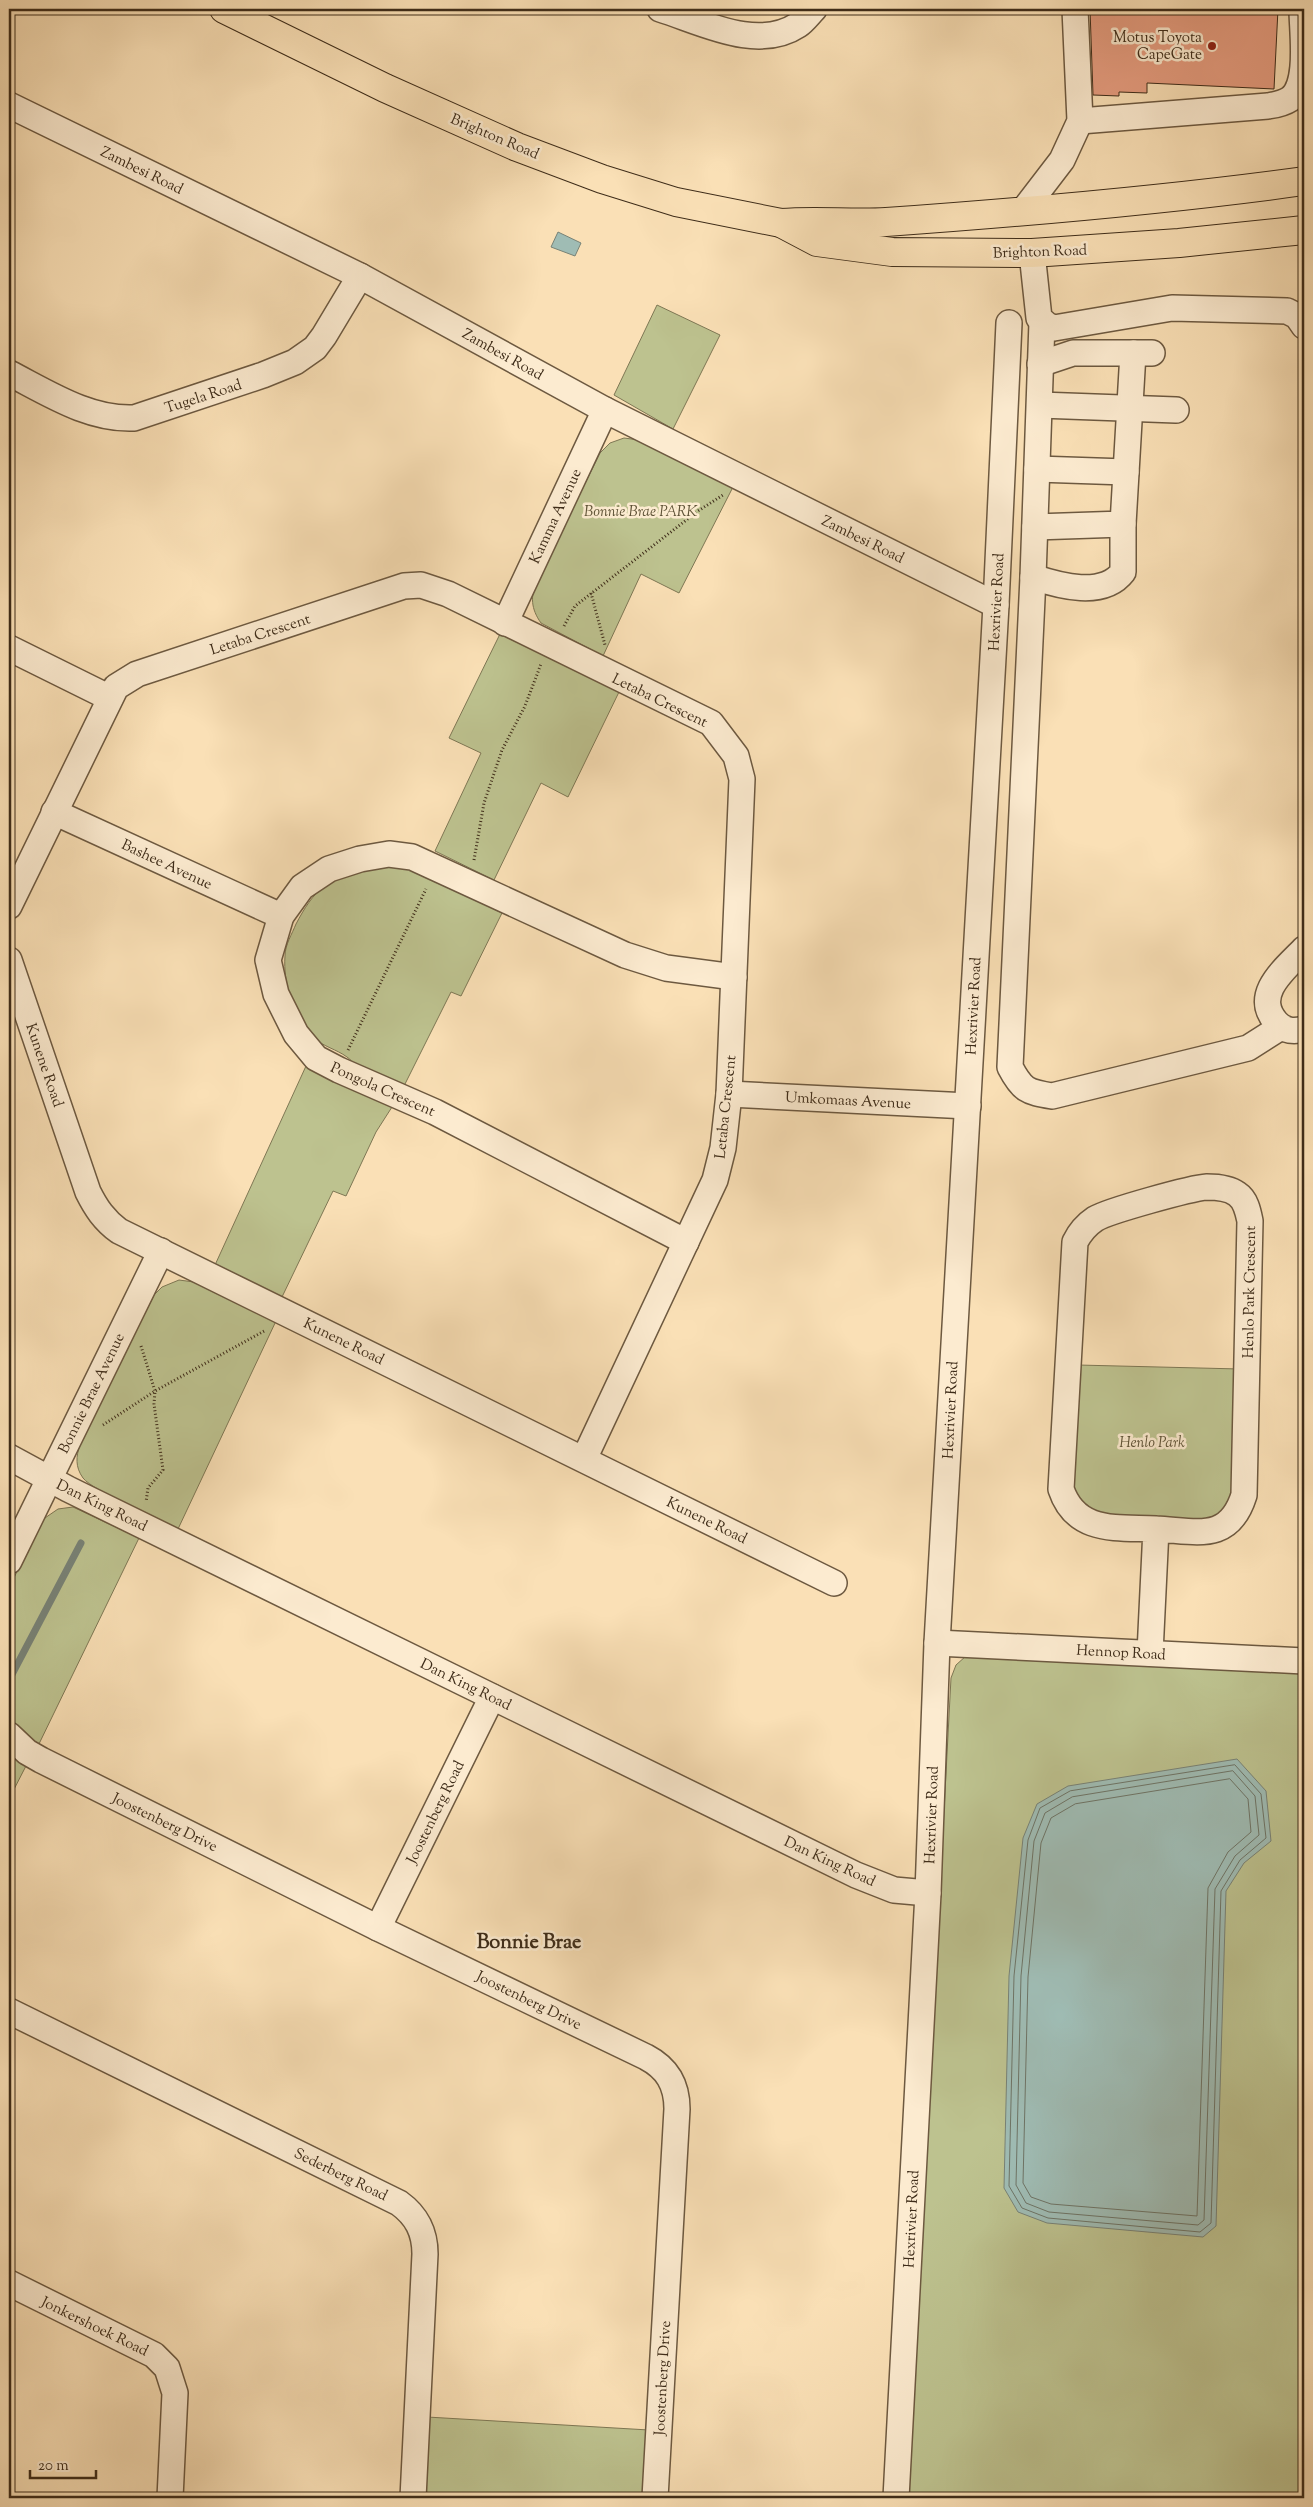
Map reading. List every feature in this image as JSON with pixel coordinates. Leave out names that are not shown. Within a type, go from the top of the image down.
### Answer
[{"type":"main road","name":"Brighton Road","points":[[224,9],[385,88],[517,147],[602,179],[676,202],[780,223],[817,242],[892,252],[1032,253],[1178,243],[1304,230]]},
{"type":"main road","name":"Brighton Road","points":[[780,223],[817,220],[884,222],[1237,190],[1304,181]]},
{"type":"street","points":[[660,9],[740,34],[761,36],[787,30],[799,24],[814,9]]},
{"type":"street","points":[[1023,210],[1062,160],[1080,121],[1074,9]]},
{"type":"street","points":[[1080,121],[1268,106],[1289,99],[1296,92],[1302,74],[1302,9]]},
{"type":"street","name":"Zambesi Road","points":[[9,105],[360,276],[605,410],[996,605]]},
{"type":"street","points":[[1032,253],[1039,318],[1042,322],[1054,328],[1181,308],[1287,311],[1297,316],[1304,326]]},
{"type":"street","name":"Tugela Road","points":[[9,373],[68,403],[116,419],[134,418],[263,376],[295,362],[315,348],[360,276]]},
{"type":"street","points":[[1042,322],[1033,578],[1010,1067],[1018,1082],[1029,1092],[1052,1096],[1248,1048],[1292,1028]]},
{"type":"street","name":"Hexrivier Road","points":[[896,2498],[928,1893],[937,1643],[996,605],[1008,323]]},
{"type":"street","points":[[1033,578],[1056,584],[1094,587],[1111,584],[1123,572],[1123,524],[1131,409],[1143,353],[1073,353],[1040,364]]},
{"type":"street","points":[[1040,405],[1176,410]]},
{"type":"street","name":"Kamma Avenue","points":[[505,623],[605,410]]},
{"type":"street","points":[[1037,469],[1126,472]]},
{"type":"street","points":[[1035,527],[1123,524]]},
{"type":"street","name":"Letaba Crescent","points":[[9,906],[116,687],[137,674],[404,586],[414,584],[428,587],[711,723],[736,756],[742,779],[729,1094],[723,1148],[715,1180],[584,1459]]},
{"type":"street","points":[[9,648],[110,698]]},
{"type":"street","name":"Bashee Avenue","points":[[54,812],[280,916]]},
{"type":"street","name":"Pongola Crescent","points":[[686,1242],[435,1112],[316,1058],[296,1034],[276,994],[268,960],[280,916],[302,887],[329,869],[360,859],[389,854],[412,857],[469,885],[625,955],[666,968],[734,977]]},
{"type":"street","points":[[1292,1028],[1268,1013],[1269,994],[1275,979],[1304,949]]},
{"type":"street","name":"Kunene Road","points":[[9,960],[94,1204],[104,1219],[119,1230],[161,1251],[834,1583]]},
{"type":"street","name":"Umkomaas Avenue","points":[[729,1094],[968,1106]]},
{"type":"street","name":"Henlo Park Crescent","points":[[1206,1187],[1224,1188],[1238,1194],[1246,1205],[1250,1221],[1244,1495],[1233,1520],[1222,1529],[1204,1532],[1156,1530],[1099,1526],[1083,1520],[1065,1502],[1061,1489],[1075,1242],[1080,1232],[1097,1218],[1206,1187]]},
{"type":"street","name":"Bonnie Brae Avenue","points":[[9,1561],[161,1251]]},
{"type":"street","name":"Dan King Road","points":[[9,1457],[143,1526],[856,1875],[894,1890],[928,1893]]},
{"type":"street","points":[[1150,1653],[1156,1530]]},
{"type":"street","name":"Hennop Road","points":[[937,1643],[1304,1661]]},
{"type":"street","name":"Joostenberg Road","points":[[378,1928],[492,1697]]},
{"type":"street","name":"Joostenberg Drive","points":[[9,1735],[27,1752],[41,1760],[378,1928],[657,2062],[673,2081],[677,2109],[655,2498]]},
{"type":"street","name":"Sederberg Road","points":[[9,2011],[399,2203],[414,2216],[423,2234],[426,2254],[413,2498]]},
{"type":"street","name":"Jonkershoek Road","points":[[9,2283],[154,2355],[167,2368],[175,2393],[170,2498]]},
{"type":"path","points":[[469,885],[484,802],[502,750],[525,706],[541,663],[575,606],[698,510],[726,494],[735,476]]},
{"type":"path","points":[[591,592],[606,647],[599,670]]},
{"type":"path","points":[[339,1070],[424,891],[441,872]]},
{"type":"path","points":[[130,1312],[155,1391],[154,1404],[163,1470],[148,1488],[143,1526]]},
{"type":"path","points":[[75,1426],[99,1428],[155,1391],[269,1329],[285,1312]]},
{"type":"green space","points":[[657,305],[720,335],[673,429],[614,395]]},
{"type":"green space","name":"Bonnie Brae PARK","points":[[624,438],[639,440],[733,487],[679,593],[641,574],[603,656],[541,623],[533,608],[533,592],[600,453],[610,443]]},
{"type":"green space","points":[[500,634],[619,692],[568,797],[541,783],[494,880],[435,851],[481,753],[449,738]]},
{"type":"green space","points":[[376,865],[411,868],[502,913],[461,996],[451,992],[404,1086],[369,1069],[364,1070],[360,1068],[343,1054],[314,1038],[300,1021],[295,1011],[286,978],[285,952],[287,944],[299,918],[312,898],[332,882]]},
{"type":"green space","points":[[306,1066],[392,1107],[376,1132],[346,1196],[333,1191],[282,1297],[215,1265]]},
{"type":"green space","points":[[179,1280],[194,1282],[276,1321],[178,1529],[89,1484],[80,1474],[77,1461],[80,1445],[154,1295],[162,1287]]},
{"type":"green space","name":"Henlo Park","points":[[1078,1365],[1240,1369],[1237,1492],[1227,1512],[1206,1520],[1103,1514],[1083,1502],[1074,1488],[1073,1481]]},
{"type":"green space","points":[[73,1507],[139,1538],[37,1748],[16,1732],[9,1719],[9,1588],[42,1520],[58,1509]]},
{"type":"green space","points":[[966,1656],[1304,1669],[1304,2498],[908,2498],[951,1678],[956,1665]]},
{"type":"green space","points":[[9,1750],[27,1764],[9,1799]]},
{"type":"green space","points":[[427,2417],[649,2430],[646,2498],[423,2498]]},
{"type":"water","points":[[558,232],[581,243],[575,256],[551,247]]},
{"type":"water","points":[[1237,1759],[1266,1791],[1271,1841],[1244,1863],[1226,1891],[1216,2226],[1203,2237],[1047,2223],[1018,2212],[1004,2188],[1009,1976],[1023,1838],[1037,1804],[1068,1786]]},
{"type":"building","name":"Motus Toyota CapeGate","points":[[1090,9],[1278,9],[1274,89],[1147,83],[1147,93],[1119,92],[1119,96],[1093,95]]},
{"type":"waterway","points":[[9,1680],[81,1543]]},
{"type":"place","name":"Motus Toyota CapeGate","points":[[1212,46]]},
{"type":"district","name":"Bonnie Brae","points":[[529,1941]]}]
